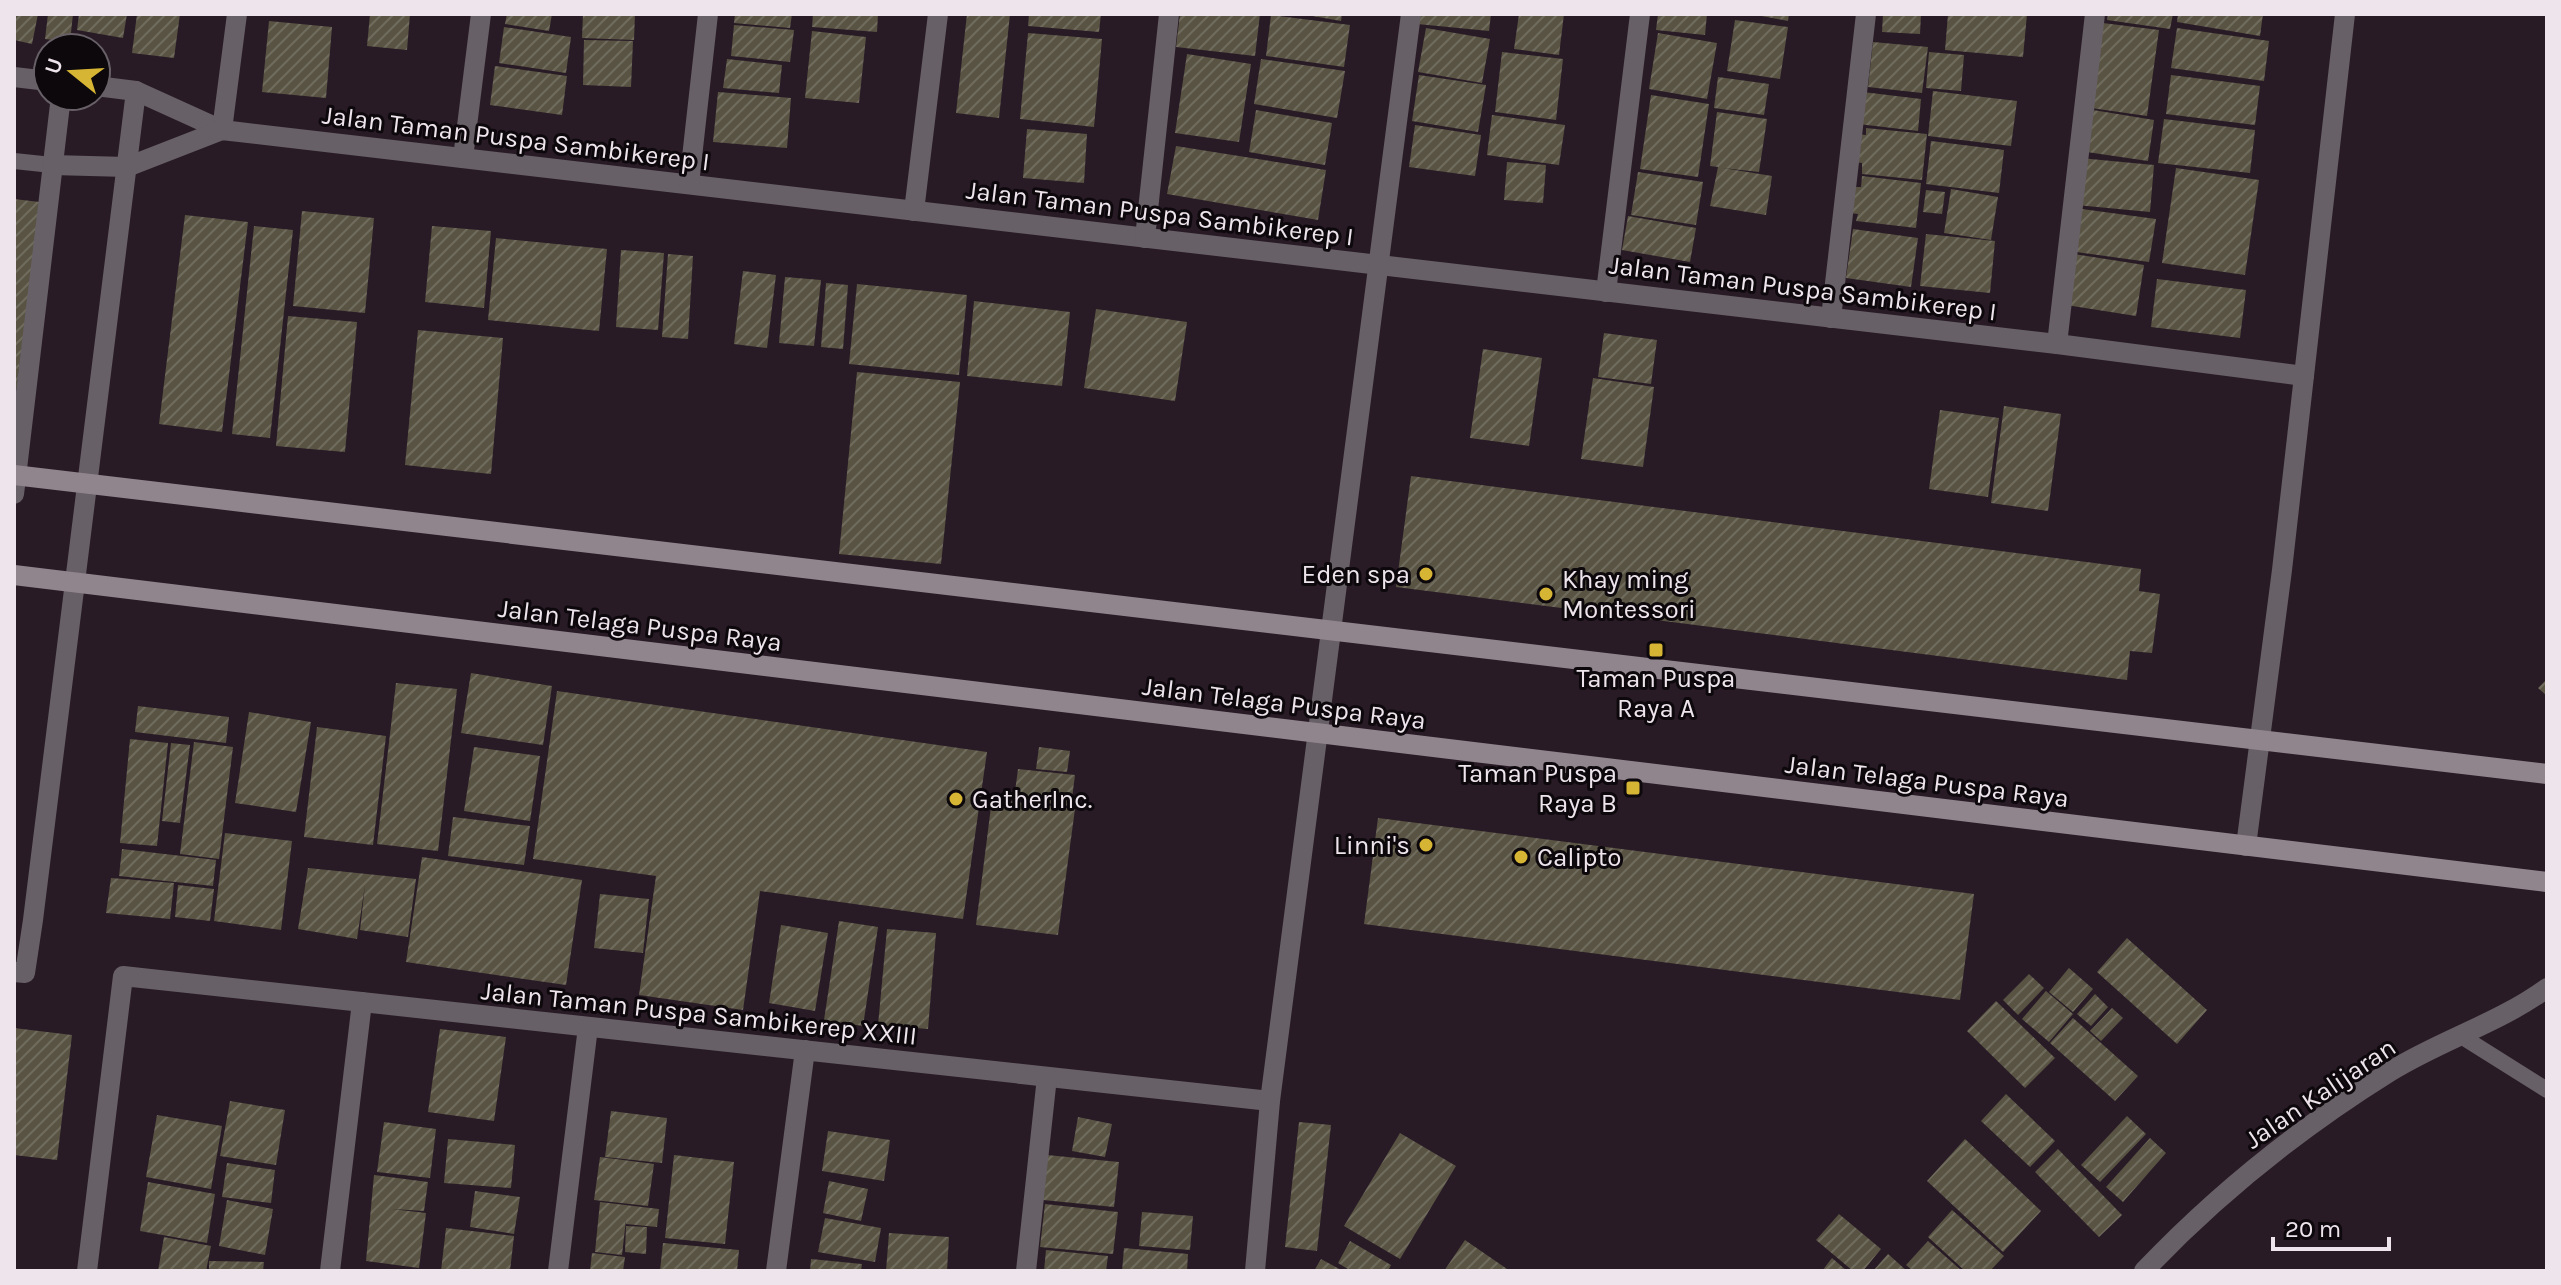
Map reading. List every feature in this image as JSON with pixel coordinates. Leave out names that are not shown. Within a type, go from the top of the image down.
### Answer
[{"type":"main road","points":[[15,481],[88,484],[2547,774]]},
{"type":"main road","name":"Jalan Telaga Puspa Raya","points":[[14,575],[2547,882]]},
{"type":"street","points":[[112,88],[136,91],[222,130],[237,14]]},
{"type":"street","points":[[463,158],[481,14]]},
{"type":"street","points":[[689,184],[708,14]]},
{"type":"street","points":[[914,211],[938,14]]},
{"type":"street","points":[[1145,238],[1169,14]]},
{"type":"street","points":[[1255,1271],[1270,1101],[1411,14]]},
{"type":"street","points":[[1606,292],[1640,14]]},
{"type":"street","points":[[1831,318],[1866,14]]},
{"type":"street","points":[[2057,344],[2095,14]]},
{"type":"street","points":[[2246,846],[2345,14]]},
{"type":"street","points":[[20,972],[23,919],[75,582],[136,91]]},
{"type":"street","points":[[15,481],[59,112]]},
{"type":"street","name":"Jalan Taman Puspa Sambikerep I","points":[[52,165],[127,167],[222,130],[2057,344],[2304,376]]},
{"type":"street","name":"Jalan Taman Puspa Sambikerep XXIII","points":[[87,1271],[123,976],[1270,1101]]},
{"type":"street","name":"Jalan Kalijaran","points":[[2144,1271],[2219,1197],[2288,1142],[2393,1070],[2547,988]]},
{"type":"street","points":[[330,1271],[362,1002]]},
{"type":"street","points":[[558,1271],[588,1027]]},
{"type":"street","points":[[776,1271],[805,1050]]},
{"type":"street","points":[[1026,1271],[1047,1077]]},
{"type":"lane","name":"Jalan Taman Puspa Sambikerep I","points":[[14,161],[52,165]]},
{"type":"lane","points":[[2461,1036],[2547,1090]]},
{"type":"building","points":[[14,14],[38,14],[32,44],[14,40]]},
{"type":"building","points":[[48,14],[73,14],[71,32],[46,32]]},
{"type":"building","points":[[79,14],[127,14],[123,38],[112,36],[112,32],[77,30]]},
{"type":"building","points":[[137,14],[180,14],[174,58],[132,53]]},
{"type":"building","points":[[370,14],[410,14],[407,50],[367,46]]},
{"type":"building","points":[[507,14],[552,14],[549,31],[505,24]]},
{"type":"building","points":[[583,14],[635,14],[634,40],[582,38]]},
{"type":"building","points":[[735,14],[792,14],[790,28],[734,23]]},
{"type":"building","points":[[813,14],[878,14],[877,32],[812,27]]},
{"type":"building","points":[[967,14],[1010,14],[999,118],[956,113]]},
{"type":"building","points":[[1029,14],[1101,14],[1099,32],[1028,26]]},
{"type":"building","points":[[1180,14],[1260,14],[1255,56],[1176,47]]},
{"type":"building","points":[[1301,14],[1342,14],[1341,21]]},
{"type":"building","points":[[1418,14],[1491,14],[1489,31],[1417,24]]},
{"type":"building","points":[[1519,14],[1564,14],[1559,55],[1514,49]]},
{"type":"building","points":[[1658,14],[1707,14],[1705,35],[1656,30]]},
{"type":"building","points":[[1751,14],[1789,14],[1788,21]]},
{"type":"building","points":[[1883,14],[1921,14],[1920,34],[1882,32]]},
{"type":"building","points":[[1948,14],[2027,14],[2023,57],[1945,50]]},
{"type":"building","points":[[2108,14],[2173,14],[2170,29],[2107,20]]},
{"type":"building","points":[[2178,14],[2263,14],[2260,36],[2177,22]]},
{"type":"building","points":[[1271,15],[1350,25],[1344,67],[1266,56]]},
{"type":"building","points":[[1735,20],[1788,27],[1780,79],[1727,71]]},
{"type":"building","points":[[269,21],[332,27],[326,98],[262,92]]},
{"type":"building","points":[[2103,23],[2159,30],[2147,116],[2091,108]]},
{"type":"building","points":[[734,25],[794,30],[790,62],[731,56]]},
{"type":"building","points":[[504,27],[571,37],[566,73],[499,63]]},
{"type":"building","points":[[1426,28],[1490,39],[1482,83],[1418,72]]},
{"type":"building","points":[[2177,28],[2269,41],[2264,81],[2171,68]]},
{"type":"building","points":[[812,31],[866,37],[859,103],[805,98]]},
{"type":"building","points":[[1028,33],[1102,39],[1094,127],[1020,119]]},
{"type":"building","points":[[1658,33],[1717,43],[1707,99],[1649,89]]},
{"type":"building","points":[[584,40],[633,41],[631,87],[583,85]]},
{"type":"building","points":[[1873,42],[1928,47],[1922,93],[1868,87]]},
{"type":"building","points":[[1502,52],[1563,59],[1556,120],[1495,112]]},
{"type":"building","points":[[1929,52],[1964,55],[1961,91],[1926,88]]},
{"type":"building","points":[[1187,54],[1251,64],[1239,142],[1175,133]]},
{"type":"building","points":[[727,59],[782,65],[779,93],[723,88]]},
{"type":"building","points":[[1261,59],[1345,71],[1337,118],[1254,104]]},
{"type":"building","points":[[495,66],[567,76],[562,115],[490,105]]},
{"type":"building","points":[[1419,75],[1486,85],[1478,132],[1412,121]]},
{"type":"building","points":[[2171,75],[2260,86],[2255,125],[2166,114]]},
{"type":"building","points":[[1718,77],[1769,84],[1764,115],[1714,108]]},
{"type":"building","points":[[1933,91],[2017,101],[2011,146],[1928,136]]},
{"type":"building","points":[[718,92],[791,98],[787,148],[713,142]]},
{"type":"building","points":[[1863,92],[1921,99],[1918,131],[1858,124]]},
{"type":"building","points":[[1651,95],[1709,104],[1698,177],[1640,169]]},
{"type":"building","points":[[2087,109],[2154,120],[2148,161],[2080,151]]},
{"type":"building","points":[[1256,110],[1332,123],[1325,165],[1249,152]]},
{"type":"building","points":[[1717,112],[1767,119],[1759,172],[1723,168],[1772,176],[1766,215],[1710,206],[1718,167],[1710,166]]},
{"type":"building","points":[[1492,115],[1565,125],[1559,165],[1487,155]]},
{"type":"building","points":[[2164,119],[2255,130],[2250,173],[2158,163]]},
{"type":"building","points":[[1415,125],[1481,135],[1475,176],[1409,167]]},
{"type":"building","points":[[1866,128],[1927,134],[1922,180],[1862,174],[1862,163],[1854,162],[1857,134],[1866,135]]},
{"type":"building","points":[[1027,129],[1087,134],[1084,183],[1023,178]]},
{"type":"building","points":[[1931,141],[2004,150],[1999,193],[1926,184]]},
{"type":"building","points":[[1176,146],[1326,170],[1318,220],[1167,194]]},
{"type":"building","points":[[2080,158],[2154,165],[2150,212],[2076,205]]},
{"type":"building","points":[[1507,162],[1546,165],[1543,203],[1504,200]]},
{"type":"building","points":[[2176,168],[2259,180],[2245,275],[2162,263]]},
{"type":"building","points":[[1638,172],[1703,182],[1696,225],[1631,215]]},
{"type":"building","points":[[1862,176],[1921,183],[1916,228],[1856,221],[1858,214],[1849,213],[1851,187],[1861,187]]},
{"type":"building","points":[[1951,189],[1998,197],[1991,240],[1944,233]]},
{"type":"building","points":[[1926,190],[1945,192],[1942,214],[1923,212]]},
{"type":"building","points":[[14,199],[40,202],[14,409]]},
{"type":"building","points":[[2082,209],[2156,219],[2149,262],[2076,252]]},
{"type":"building","points":[[302,211],[374,218],[365,313],[293,306]]},
{"type":"building","points":[[185,215],[248,222],[222,432],[159,424]]},
{"type":"building","points":[[1628,216],[1696,228],[1690,262],[1622,250]]},
{"type":"building","points":[[254,226],[293,230],[270,438],[232,434]]},
{"type":"building","points":[[432,226],[491,231],[484,308],[425,302]]},
{"type":"building","points":[[1853,229],[1918,238],[1911,287],[1846,278]]},
{"type":"building","points":[[1926,234],[1995,241],[1990,293],[1920,286]]},
{"type":"building","points":[[496,238],[607,249],[599,331],[488,320]]},
{"type":"building","points":[[621,250],[664,253],[658,330],[616,327]]},
{"type":"building","points":[[668,254],[693,256],[688,339],[662,337]]},
{"type":"building","points":[[2074,254],[2144,265],[2136,316],[2066,305]]},
{"type":"building","points":[[743,271],[776,275],[767,348],[734,344]]},
{"type":"building","points":[[785,277],[821,280],[814,346],[779,343]]},
{"type":"building","points":[[2157,279],[2246,290],[2240,338],[2151,327]]},
{"type":"building","points":[[826,283],[848,285],[843,349],[821,347]]},
{"type":"building","points":[[857,284],[967,295],[959,375],[849,364]]},
{"type":"building","points":[[974,301],[1070,312],[1062,386],[967,376]]},
{"type":"building","points":[[1096,309],[1187,322],[1175,401],[1084,388]]},
{"type":"building","points":[[288,316],[357,322],[345,452],[276,446]]},
{"type":"building","points":[[418,330],[503,338],[491,474],[405,465]]},
{"type":"building","points":[[1604,333],[1657,340],[1651,384],[1598,377]]},
{"type":"building","points":[[1483,349],[1542,358],[1529,446],[1470,438]]},
{"type":"building","points":[[857,372],[960,382],[941,564],[839,554]]},
{"type":"building","points":[[1593,378],[1654,387],[1643,467],[1581,459]]},
{"type":"building","points":[[2004,406],[2061,414],[2048,511],[1991,503]]},
{"type":"building","points":[[1940,410],[1999,418],[1988,497],[1929,489]]},
{"type":"building","points":[[1411,476],[2141,569],[2139,591],[2160,594],[2152,653],[2130,651],[2127,680],[1396,587]]},
{"type":"building","points":[[471,673],[552,686],[543,745],[461,733]]},
{"type":"building","points":[[2547,679],[2547,696],[2538,688]]},
{"type":"building","points":[[396,683],[457,689],[438,851],[377,844]]},
{"type":"building","points":[[557,691],[987,752],[963,919],[760,891],[743,1010],[639,995],[656,876],[533,859]]},
{"type":"building","points":[[138,706],[229,717],[226,743],[135,732]]},
{"type":"building","points":[[249,712],[311,722],[296,812],[235,803]]},
{"type":"building","points":[[317,727],[386,736],[373,845],[304,837]]},
{"type":"building","points":[[130,739],[168,743],[157,846],[120,843]]},
{"type":"building","points":[[194,742],[233,747],[219,859],[180,854]]},
{"type":"building","points":[[171,743],[190,745],[180,823],[162,821]]},
{"type":"building","points":[[474,747],[540,756],[530,821],[464,811]]},
{"type":"building","points":[[1039,747],[1070,751],[1067,772],[1036,769]]},
{"type":"building","points":[[1018,769],[1075,775],[1071,806],[1014,799]]},
{"type":"building","points":[[992,799],[1075,809],[1058,935],[976,925]]},
{"type":"building","points":[[453,817],[530,826],[524,865],[448,856]]},
{"type":"building","points":[[1378,818],[1974,894],[1960,1000],[1364,924]]},
{"type":"building","points":[[225,833],[292,841],[281,930],[214,921]]},
{"type":"building","points":[[122,849],[216,860],[213,886],[119,876]]},
{"type":"building","points":[[422,857],[582,880],[566,985],[406,962]]},
{"type":"building","points":[[308,868],[416,879],[408,937],[360,930],[365,885],[357,939],[298,929]]},
{"type":"building","points":[[111,878],[174,883],[170,919],[106,913]]},
{"type":"building","points":[[178,885],[214,889],[210,921],[175,917]]},
{"type":"building","points":[[600,894],[649,899],[643,953],[594,948]]},
{"type":"building","points":[[839,921],[878,927],[863,1026],[824,1020]]},
{"type":"building","points":[[781,925],[828,933],[815,1011],[769,1003]]},
{"type":"building","points":[[887,929],[936,933],[928,1029],[878,1025]]},
{"type":"building","points":[[2127,938],[2207,1010],[2177,1044],[2097,972]]},
{"type":"building","points":[[2069,968],[2093,989],[2073,1012],[2049,992]]},
{"type":"building","points":[[2029,974],[2044,988],[2018,1015],[2003,1000]]},
{"type":"building","points":[[2046,991],[2073,1014],[2049,1042],[2022,1019]]},
{"type":"building","points":[[2095,994],[2108,1007],[2091,1026],[2077,1014]]},
{"type":"building","points":[[1996,1001],[2055,1058],[2025,1088],[1967,1031]]},
{"type":"building","points":[[2112,1008],[2123,1018],[2101,1041],[2090,1031]]},
{"type":"building","points":[[2073,1018],[2138,1076],[2115,1101],[2050,1043]]},
{"type":"building","points":[[14,1028],[72,1035],[57,1160],[14,1155]]},
{"type":"building","points":[[440,1029],[506,1037],[494,1121],[428,1112]]},
{"type":"building","points":[[2006,1094],[2055,1141],[2030,1167],[1981,1121]]},
{"type":"building","points":[[230,1101],[285,1110],[276,1165],[220,1156]]},
{"type":"building","points":[[611,1111],[667,1118],[662,1163],[605,1157]]},
{"type":"building","points":[[157,1115],[222,1126],[211,1189],[146,1177]]},
{"type":"building","points":[[2127,1116],[2146,1134],[2100,1182],[2081,1165]]},
{"type":"building","points":[[1078,1117],[1112,1124],[1105,1157],[1072,1151]]},
{"type":"building","points":[[384,1122],[436,1129],[430,1178],[377,1172]]},
{"type":"building","points":[[1299,1122],[1331,1125],[1317,1251],[1285,1247]]},
{"type":"building","points":[[828,1131],[890,1140],[884,1181],[822,1171]]},
{"type":"building","points":[[1400,1133],[1456,1166],[1400,1259],[1344,1226]]},
{"type":"building","points":[[2150,1138],[2166,1153],[2123,1202],[2106,1187]]},
{"type":"building","points":[[448,1139],[515,1145],[511,1188],[444,1183]]},
{"type":"building","points":[[1965,1139],[2041,1211],[2003,1252],[1927,1181]]},
{"type":"building","points":[[2058,1149],[2122,1215],[2099,1237],[2035,1172]]},
{"type":"building","points":[[674,1155],[734,1162],[725,1244],[665,1238]]},
{"type":"building","points":[[1047,1155],[1119,1162],[1114,1207],[1043,1200]]},
{"type":"building","points":[[600,1157],[654,1164],[648,1206],[594,1200]]},
{"type":"building","points":[[227,1163],[275,1170],[271,1203],[222,1197]]},
{"type":"building","points":[[374,1175],[428,1182],[424,1211],[392,1209],[426,1213],[419,1268],[366,1261]]},
{"type":"building","points":[[829,1181],[868,1189],[861,1221],[823,1213]]},
{"type":"building","points":[[148,1182],[215,1194],[207,1243],[140,1231]]},
{"type":"building","points":[[475,1191],[520,1197],[514,1234],[470,1227]]},
{"type":"building","points":[[227,1200],[273,1209],[265,1255],[219,1246]]},
{"type":"building","points":[[600,1202],[659,1209],[657,1227],[626,1224],[626,1220],[622,1255],[595,1252]]},
{"type":"building","points":[[1045,1204],[1118,1212],[1113,1254],[1040,1247]]},
{"type":"building","points":[[1952,1210],[2004,1256],[1990,1271],[1965,1271],[1928,1237]]},
{"type":"building","points":[[1142,1212],[1193,1216],[1190,1250],[1139,1246]]},
{"type":"building","points":[[1839,1214],[1881,1249],[1863,1271],[1853,1271],[1816,1240]]},
{"type":"building","points":[[825,1218],[881,1228],[875,1262],[818,1252]]},
{"type":"building","points":[[626,1226],[647,1227],[646,1254],[625,1252]]},
{"type":"building","points":[[446,1228],[514,1236],[510,1271],[441,1271]]},
{"type":"building","points":[[889,1233],[949,1237],[947,1271],[886,1271]]},
{"type":"building","points":[[164,1237],[211,1246],[206,1271],[158,1271]]},
{"type":"building","points":[[1465,1240],[1510,1271],[1444,1271]]},
{"type":"building","points":[[1350,1241],[1391,1265],[1388,1271],[1351,1271],[1338,1263]]},
{"type":"building","points":[[1928,1241],[1962,1271],[1913,1271],[1906,1265]]},
{"type":"building","points":[[663,1243],[739,1250],[737,1271],[660,1271]]},
{"type":"building","points":[[1124,1248],[1188,1254],[1187,1271],[1122,1271]]},
{"type":"building","points":[[1046,1250],[1108,1256],[1106,1271],[1044,1271]]},
{"type":"building","points":[[592,1253],[625,1257],[623,1271],[590,1271]]},
{"type":"building","points":[[1888,1254],[1907,1271],[1873,1271]]},
{"type":"building","points":[[1832,1258],[1847,1271],[1822,1271]]},
{"type":"building","points":[[811,1259],[862,1264],[861,1271],[810,1271]]},
{"type":"building","points":[[1321,1259],[1343,1271],[1314,1271]]},
{"type":"building","points":[[209,1261],[264,1262],[263,1271],[209,1271]]},
{"type":"place","name":"Eden spa","points":[[1426,574]]},
{"type":"place","name":"Khay ming Montessori","points":[[1546,594]]},
{"type":"place","name":"Taman Puspa Raya A","points":[[1656,650]]},
{"type":"place","name":"Taman Puspa Raya B","points":[[1633,788]]},
{"type":"place","name":"GatherInc.","points":[[956,799]]},
{"type":"place","name":"Linni's","points":[[1426,845]]},
{"type":"place","name":"Calipto","points":[[1521,857]]}]
